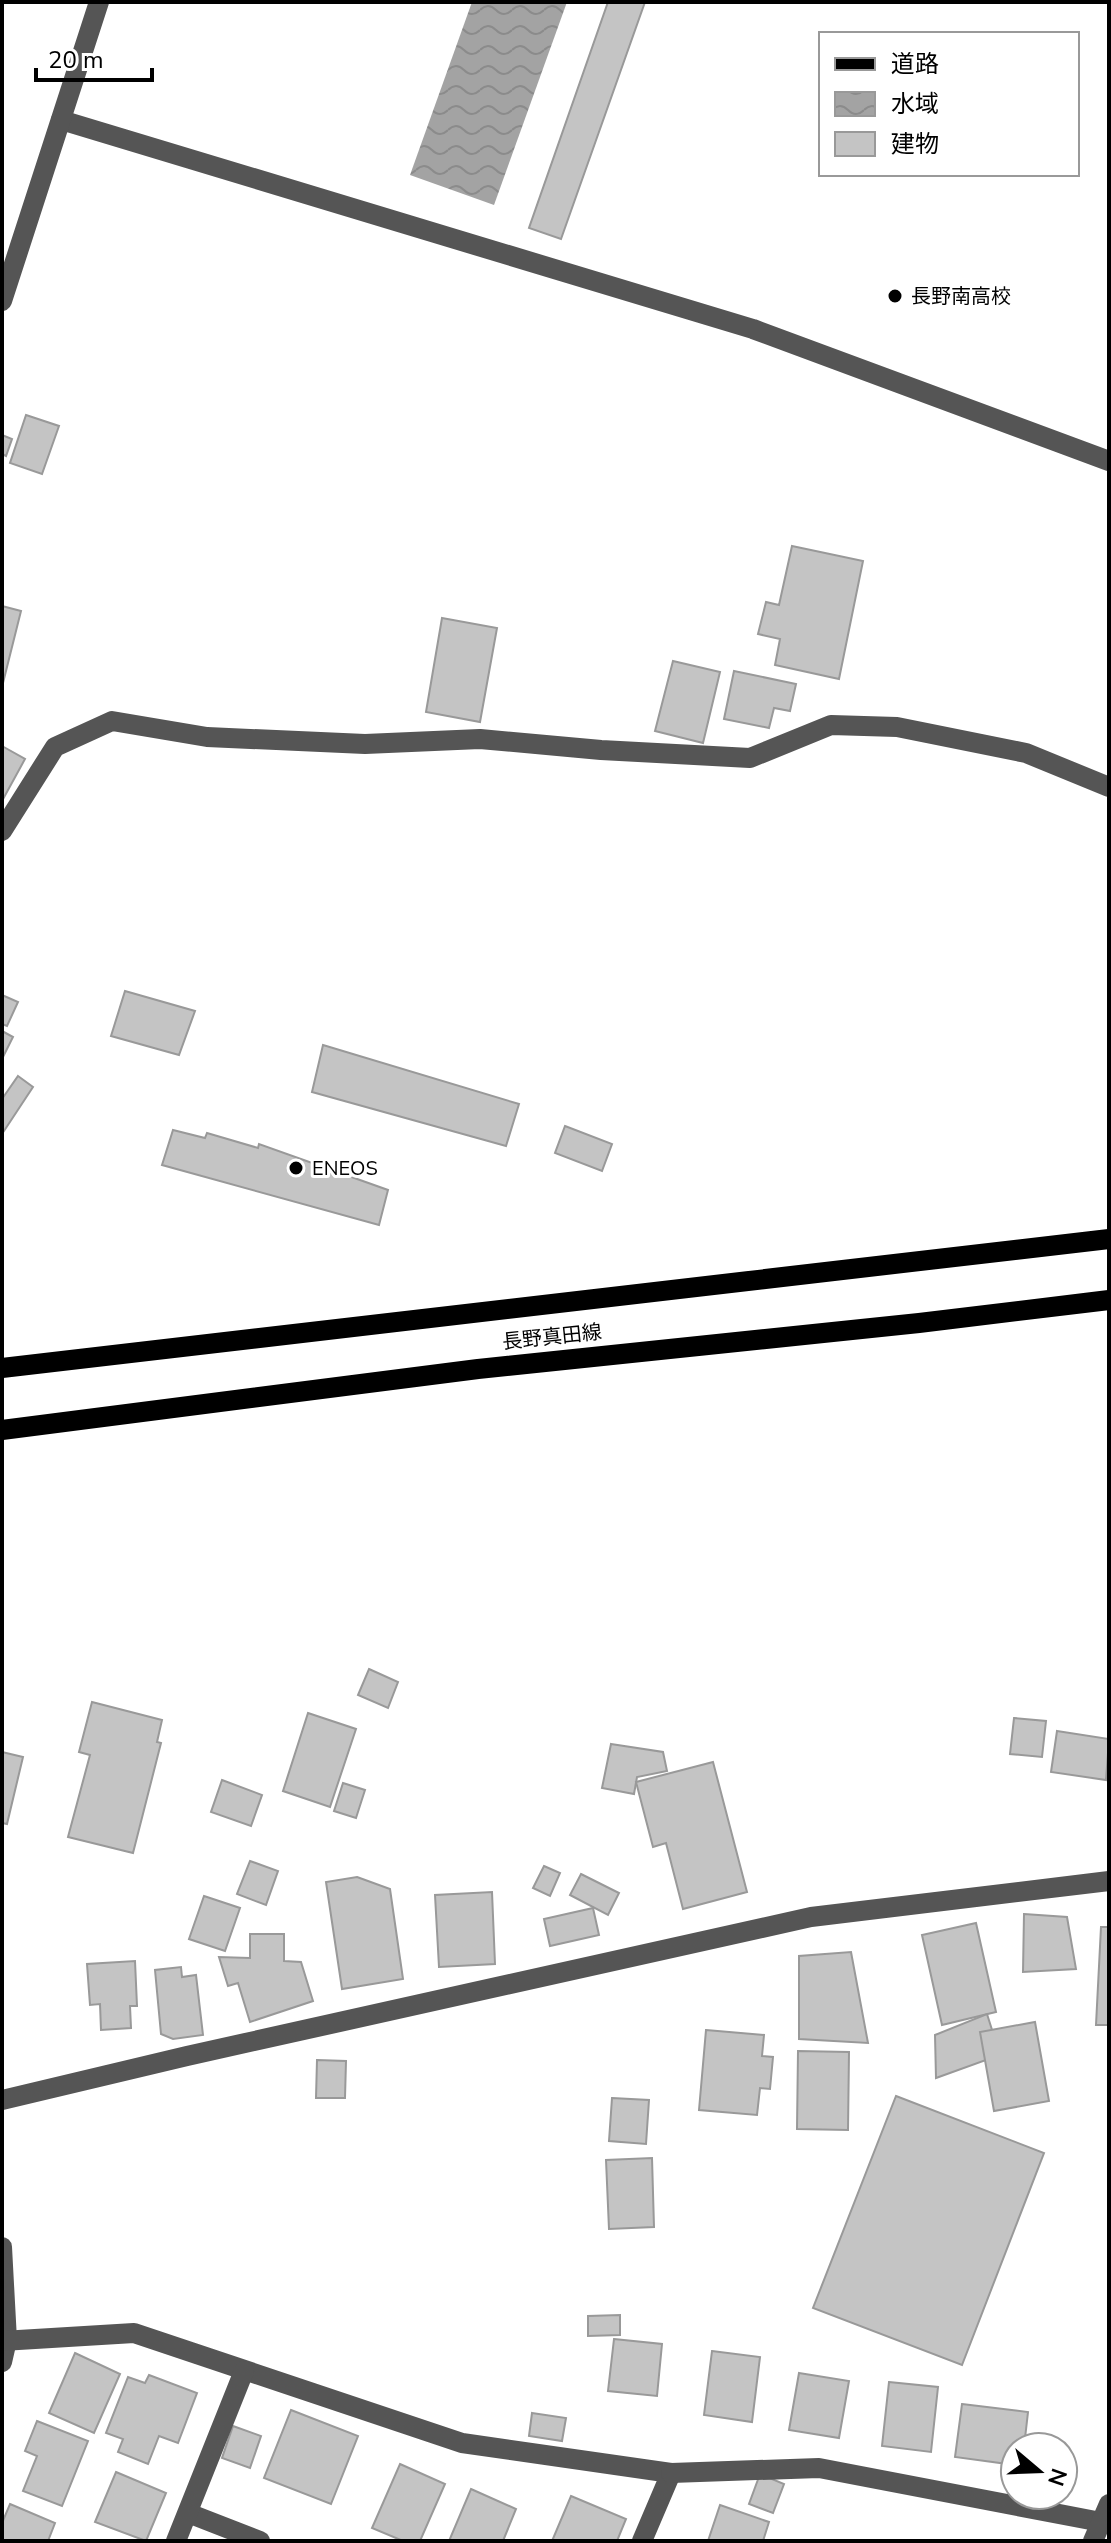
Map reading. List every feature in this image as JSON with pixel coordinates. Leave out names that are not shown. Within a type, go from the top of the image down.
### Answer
[{"type":"main road","name":"長野真田線","points":[[2,1368],[1109,1239]]},
{"type":"main road","name":"長野真田線","points":[[2,1430],[478,1369],[1109,1300]]},
{"type":"street","points":[[2,301],[99,2]]},
{"type":"street","points":[[61,120],[753,329],[1109,461]]},
{"type":"street","points":[[2,831],[55,747],[112,721],[207,737],[365,744],[480,739],[601,750],[750,758],[831,725],[897,727],[1026,753],[1109,787]]},
{"type":"street","points":[[2,2100],[811,1917],[1109,1881]]},
{"type":"street","points":[[2,2247],[2,2362]]},
{"type":"street","points":[[4,2340],[134,2333],[462,2443],[671,2473],[819,2468],[1101,2522]]},
{"type":"street","points":[[176,2541],[244,2371]]},
{"type":"street","points":[[642,2541],[671,2473]]},
{"type":"street","points":[[188,2513],[260,2541]]},
{"type":"water","points":[[472,2],[567,2],[494,205],[410,175]]},
{"type":"building","points":[[608,2],[645,2],[561,239],[529,228]]},
{"type":"building","points":[[26,415],[59,426],[42,474],[10,463]]},
{"type":"building","points":[[2,435],[12,439],[6,456],[2,454]]},
{"type":"building","points":[[792,546],[863,561],[839,679],[775,665],[780,639],[758,634],[766,602],[779,605]]},
{"type":"building","points":[[2,606],[21,611],[2,687]]},
{"type":"building","points":[[442,618],[497,628],[480,722],[426,712]]},
{"type":"building","points":[[673,661],[720,672],[703,743],[655,731]]},
{"type":"building","points":[[734,671],[796,684],[790,711],[774,708],[769,728],[724,719]]},
{"type":"building","points":[[2,746],[25,759],[2,801]]},
{"type":"building","points":[[125,991],[195,1011],[179,1055],[111,1036]]},
{"type":"building","points":[[2,995],[18,1002],[7,1026],[2,1024]]},
{"type":"building","points":[[2,1031],[13,1037],[2,1059]]},
{"type":"building","points":[[323,1045],[519,1104],[506,1146],[312,1092]]},
{"type":"building","points":[[18,1076],[33,1087],[2,1134],[2,1099]]},
{"type":"building","points":[[565,1126],[612,1144],[602,1171],[555,1153]]},
{"type":"building","points":[[173,1130],[205,1138],[207,1133],[258,1148],[259,1144],[388,1190],[379,1225],[162,1165]]},
{"type":"building","points":[[369,1669],[398,1682],[388,1708],[358,1695]]},
{"type":"building","points":[[92,1702],[162,1720],[157,1742],[161,1743],[133,1853],[68,1837],[90,1755],[79,1752]]},
{"type":"building","points":[[308,1713],[356,1729],[330,1807],[283,1791]]},
{"type":"building","points":[[1014,1718],[1046,1721],[1042,1757],[1010,1754]]},
{"type":"building","points":[[1057,1731],[1109,1739],[1106,1780],[1051,1772]]},
{"type":"building","points":[[611,1744],[663,1752],[667,1771],[637,1777],[634,1794],[602,1788]]},
{"type":"building","points":[[2,1752],[23,1757],[7,1824],[2,1823]]},
{"type":"building","points":[[713,1762],[747,1892],[683,1909],[666,1843],[653,1847],[636,1782]]},
{"type":"building","points":[[222,1780],[262,1795],[251,1826],[211,1812]]},
{"type":"building","points":[[343,1783],[365,1790],[356,1818],[334,1811]]},
{"type":"building","points":[[250,1861],[278,1871],[266,1905],[237,1894]]},
{"type":"building","points":[[544,1866],[560,1873],[550,1896],[533,1888]]},
{"type":"building","points":[[581,1874],[619,1893],[608,1915],[570,1895]]},
{"type":"building","points":[[357,1877],[390,1889],[403,1979],[342,1989],[326,1882]]},
{"type":"building","points":[[492,1892],[495,1964],[439,1967],[435,1895]]},
{"type":"building","points":[[204,1896],[240,1908],[225,1951],[189,1939]]},
{"type":"building","points":[[593,1908],[599,1935],[550,1946],[544,1919]]},
{"type":"building","points":[[1024,1914],[1067,1917],[1076,1969],[1023,1972]]},
{"type":"building","points":[[976,1923],[996,2012],[942,2025],[922,1935]]},
{"type":"building","points":[[1101,1927],[1109,1927],[1109,2025],[1096,2025]]},
{"type":"building","points":[[250,1934],[284,1934],[284,1961],[301,1962],[313,2001],[250,2022],[238,1983],[228,1986],[219,1957],[250,1958]]},
{"type":"building","points":[[851,1952],[868,2043],[799,2039],[799,1956]]},
{"type":"building","points":[[135,1961],[137,2006],[130,2006],[131,2028],[101,2030],[100,2004],[90,2005],[87,1964]]},
{"type":"building","points":[[181,1967],[182,1977],[196,1975],[203,2035],[173,2039],[161,2034],[155,1970]]},
{"type":"building","points":[[987,2014],[1000,2055],[936,2078],[935,2035]]},
{"type":"building","points":[[1035,2022],[1049,2101],[994,2111],[980,2032]]},
{"type":"building","points":[[706,2030],[764,2035],[762,2056],[773,2057],[770,2089],[760,2088],[757,2115],[699,2110]]},
{"type":"building","points":[[798,2051],[849,2052],[848,2130],[797,2129]]},
{"type":"building","points":[[317,2060],[346,2061],[345,2098],[316,2098]]},
{"type":"building","points":[[896,2096],[1044,2153],[962,2365],[813,2308]]},
{"type":"building","points":[[612,2098],[649,2100],[646,2144],[609,2141]]},
{"type":"building","points":[[652,2158],[654,2227],[609,2229],[606,2160]]},
{"type":"building","points":[[620,2315],[620,2335],[588,2336],[588,2316]]},
{"type":"building","points":[[614,2339],[662,2344],[657,2396],[608,2391]]},
{"type":"building","points":[[712,2351],[760,2357],[752,2422],[704,2415]]},
{"type":"building","points":[[75,2353],[120,2374],[94,2433],[49,2413]]},
{"type":"building","points":[[799,2373],[849,2381],[839,2438],[789,2430]]},
{"type":"building","points":[[149,2375],[197,2393],[178,2443],[159,2436],[148,2464],[118,2452],[123,2439],[106,2433],[128,2377],[145,2383]]},
{"type":"building","points":[[889,2382],[938,2387],[931,2452],[882,2446]]},
{"type":"building","points":[[962,2404],[1028,2412],[1026,2431],[999,2431],[999,2463],[955,2457]]},
{"type":"building","points":[[291,2410],[358,2436],[331,2504],[264,2478]]},
{"type":"building","points":[[532,2413],[566,2418],[562,2441],[529,2436]]},
{"type":"building","points":[[37,2421],[88,2441],[62,2506],[23,2491],[37,2456],[25,2451]]},
{"type":"building","points":[[233,2426],[261,2436],[250,2468],[222,2458]]},
{"type":"building","points":[[400,2464],[445,2484],[420,2541],[403,2541],[372,2528]]},
{"type":"building","points":[[116,2472],[166,2493],[146,2541],[95,2522]]},
{"type":"building","points":[[760,2474],[784,2484],[773,2513],[749,2504]]},
{"type":"building","points":[[471,2489],[516,2509],[503,2541],[449,2541]]},
{"type":"building","points":[[571,2496],[626,2519],[617,2541],[552,2541]]},
{"type":"building","points":[[10,2504],[55,2523],[48,2541],[2,2541],[2,2523]]},
{"type":"building","points":[[720,2505],[769,2522],[763,2541],[708,2541]]},
{"type":"place","name":"長野南高校","points":[[895,296]]},
{"type":"place","name":"ENEOS","points":[[296,1168]]}]
